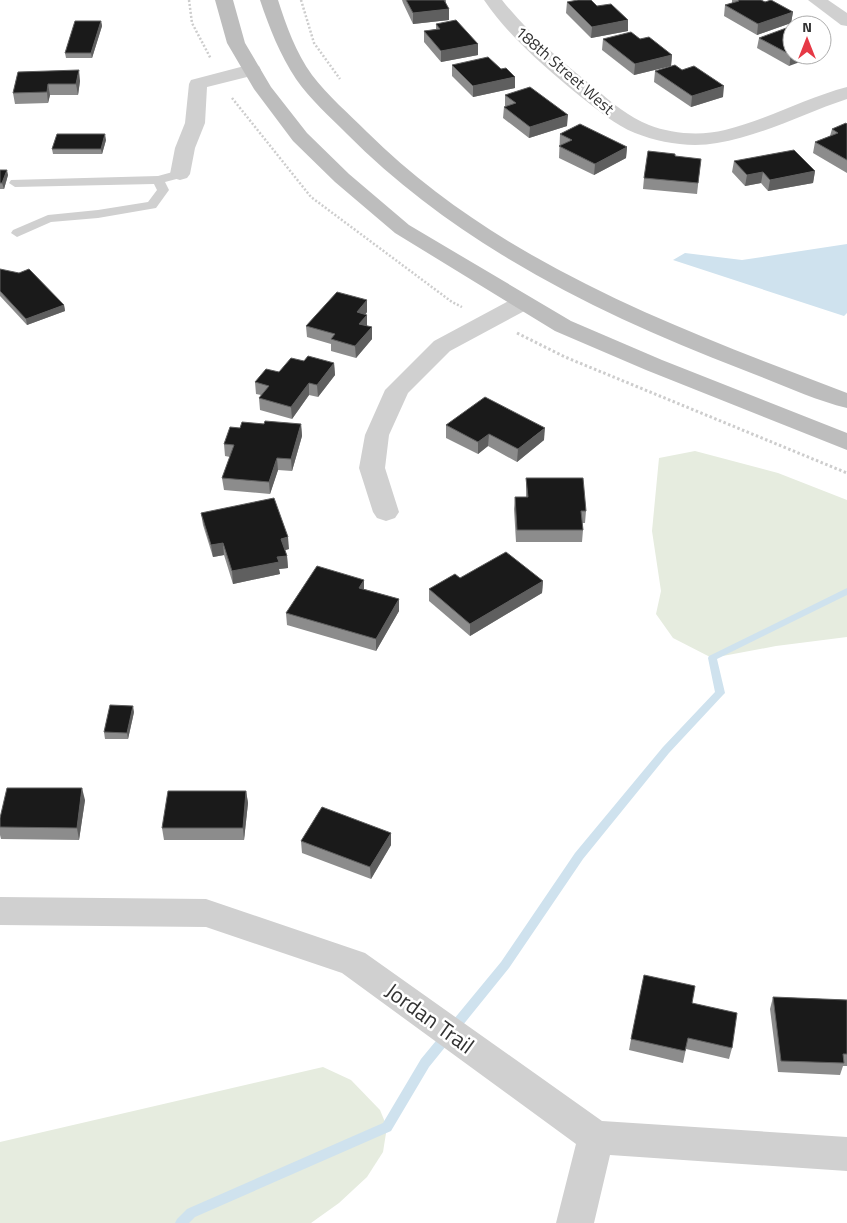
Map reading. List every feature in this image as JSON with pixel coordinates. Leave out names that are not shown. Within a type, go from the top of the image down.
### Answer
[{"type":"main road","points":[[224,0],[236,43],[263,89],[300,138],[342,178],[402,229],[563,326],[847,442]]},
{"type":"main road","points":[[269,0],[278,28],[304,77],[333,109],[384,160],[500,246],[621,311],[847,401]]},
{"type":"street","name":"188th Street West","points":[[493,0],[524,37],[569,78],[619,118],[642,129],[698,139],[724,136],[847,93]]},
{"type":"street","points":[[816,0],[847,21]]},
{"type":"street","points":[[180,174],[185,148],[195,123],[198,84],[252,70]]},
{"type":"street","points":[[386,512],[372,468],[377,435],[397,390],[442,346],[522,303]]},
{"type":"street","name":"Jordan Trail","points":[[0,911],[206,914],[353,963],[596,1137]]},
{"type":"street","points":[[575,1223],[596,1137],[847,1154]]},
{"type":"lane","points":[[15,183],[158,180],[180,174]]},
{"type":"lane","points":[[17,233],[48,219],[98,214],[152,205],[163,190],[158,180]]},
{"type":"path","points":[[301,0],[314,43],[346,86]]},
{"type":"shaded area","points":[[695,451],[778,473],[847,500],[847,637],[776,646],[712,658],[673,638],[656,614],[661,591],[652,531],[659,458]]},
{"type":"shaded area","points":[[323,1067],[351,1080],[380,1110],[387,1127],[383,1152],[367,1177],[339,1203],[311,1223],[0,1223],[0,1142]]},
{"type":"water","points":[[847,244],[847,313],[844,316],[673,260],[685,253],[742,260]]},
{"type":"building","points":[[406,0],[444,0],[449,9],[413,13]]},
{"type":"building","points":[[591,0],[597,6],[611,4],[628,20],[592,27],[567,2]]},
{"type":"building","points":[[761,0],[765,2],[771,0],[793,12],[758,24],[725,5],[739,1]]},
{"type":"building","points":[[456,20],[478,44],[441,51],[424,31],[440,29],[436,24]]},
{"type":"building","points":[[75,21],[101,21],[91,53],[65,53]]},
{"type":"building","points":[[782,30],[782,50],[759,38]]},
{"type":"building","points":[[631,32],[640,39],[649,37],[672,55],[635,64],[603,39]]},
{"type":"building","points":[[488,57],[501,69],[506,68],[515,77],[473,86],[452,65]]},
{"type":"building","points":[[675,65],[682,70],[694,66],[724,86],[692,96],[655,71]]},
{"type":"building","points":[[79,70],[76,84],[48,84],[47,92],[13,93],[18,72]]},
{"type":"building","points":[[530,87],[568,115],[530,127],[504,107],[516,103],[505,95]]},
{"type":"building","points":[[846,123],[847,160],[815,142],[838,133],[832,129]]},
{"type":"building","points":[[580,124],[627,147],[595,164],[559,146],[572,140],[560,134]]},
{"type":"building","points":[[57,134],[105,134],[101,149],[52,149]]},
{"type":"building","points":[[794,150],[815,171],[770,180],[763,172],[747,175],[734,161]]},
{"type":"building","points":[[648,151],[701,159],[698,183],[644,178]]},
{"type":"building","points":[[0,170],[7,170],[2,183],[0,183]]},
{"type":"building","points":[[0,269],[19,273],[29,269],[64,305],[26,319],[0,291]]},
{"type":"building","points":[[337,292],[367,300],[357,312],[367,315],[359,324],[372,327],[355,346],[331,339],[335,334],[306,326]]},
{"type":"building","points":[[308,356],[334,363],[317,385],[309,383],[291,407],[259,398],[269,386],[255,382],[266,369],[279,372],[291,358],[304,361]]},
{"type":"building","points":[[485,397],[545,428],[518,449],[489,434],[478,442],[446,425]]},
{"type":"building","points":[[265,421],[301,424],[291,459],[277,458],[269,482],[222,478],[234,445],[224,444],[230,427],[240,428],[242,422],[264,424]]},
{"type":"building","points":[[526,478],[583,478],[586,511],[581,511],[583,530],[517,530],[515,497],[528,497]]},
{"type":"building","points":[[274,498],[288,537],[281,539],[287,556],[277,557],[279,562],[232,571],[223,543],[211,545],[201,513]]},
{"type":"building","points":[[506,552],[543,581],[470,624],[429,589],[455,574],[460,578]]},
{"type":"building","points":[[317,566],[364,580],[359,588],[399,599],[376,639],[286,613]]},
{"type":"building","points":[[110,705],[133,706],[127,733],[104,732]]},
{"type":"building","points":[[7,788],[82,788],[77,828],[0,827],[0,818]]},
{"type":"building","points":[[168,791],[246,791],[243,828],[162,828]]},
{"type":"building","points":[[322,807],[391,833],[370,867],[301,841]]},
{"type":"building","points":[[644,975],[695,986],[692,1003],[737,1013],[732,1048],[688,1038],[685,1051],[631,1039]]},
{"type":"building","points":[[773,997],[847,1000],[847,1054],[843,1054],[844,1063],[781,1061]]},
{"type":"waterway","points":[[181,1223],[191,1213],[387,1127],[425,1063],[505,965],[579,856],[666,750],[720,693],[712,658],[847,591]]}]
